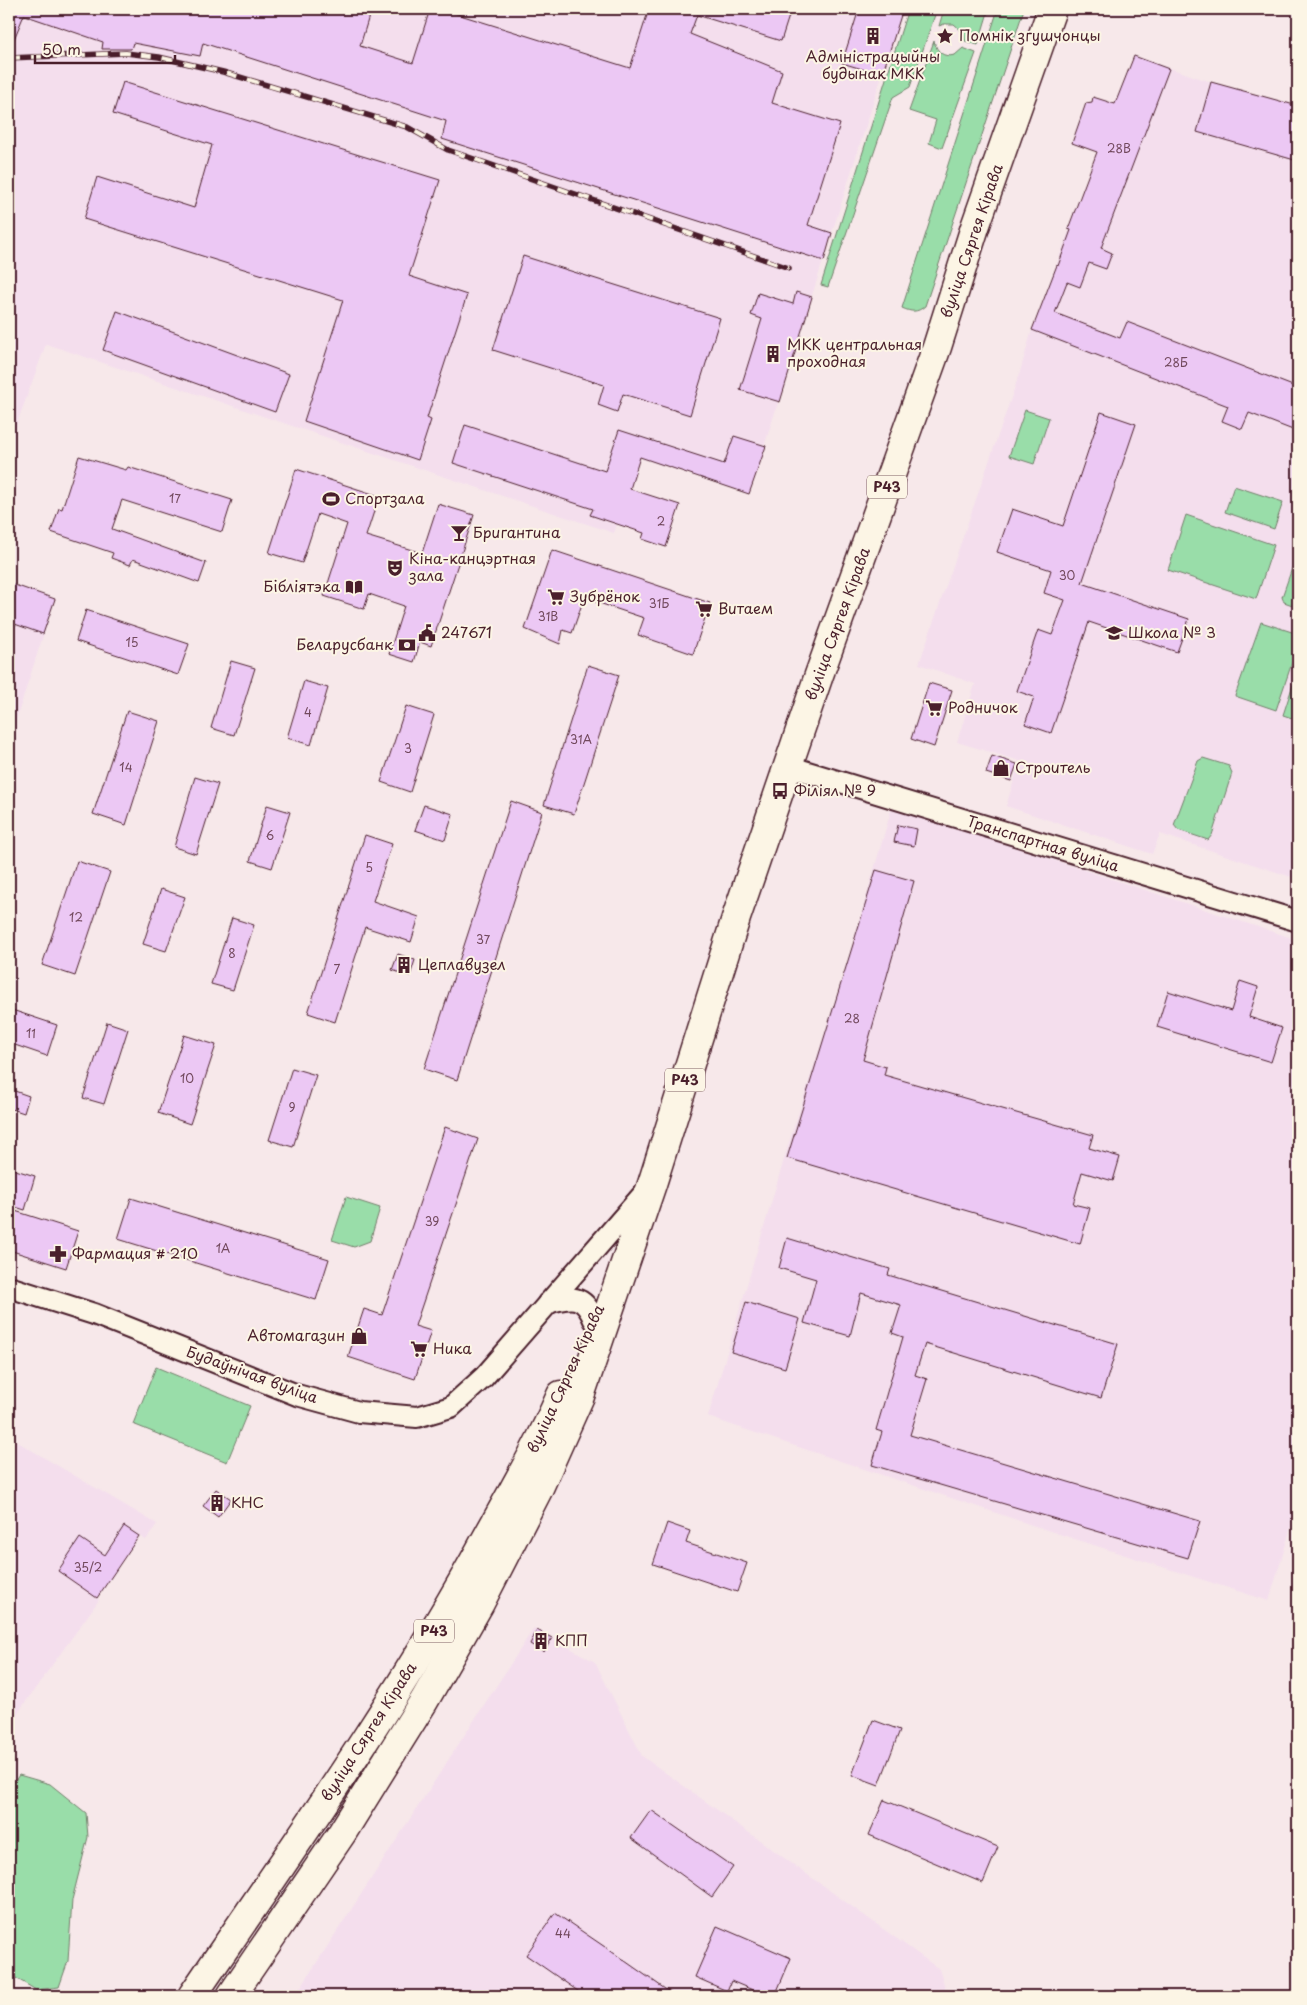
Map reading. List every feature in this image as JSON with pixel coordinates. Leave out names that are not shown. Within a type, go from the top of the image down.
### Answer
[{"type":"main road","name":"вуліца Сяргея Кірава","points":[[192,1996],[347,1769],[452,1603],[530,1459],[559,1400],[594,1320],[620,1239],[652,1184],[736,918],[819,675],[937,347],[976,227],[1052,9]]},
{"type":"main road","name":"вуліца Сяргея Кірава","points":[[231,1996],[342,1833],[424,1701],[480,1603],[538,1490],[580,1396],[620,1239]]},
{"type":"street","name":"Транспартная вуліца","points":[[788,766],[1298,922]]},
{"type":"street","name":"Будаўнічая вуліца","points":[[9,1287],[94,1314],[297,1395],[359,1412],[417,1417],[451,1407],[484,1377],[548,1303],[620,1239]]},
{"type":"street","points":[[548,1303],[567,1297],[578,1300],[589,1308],[594,1320]]},
{"type":"shaded area","points":[[9,9],[903,9],[749,494],[640,458],[614,533],[46,344],[9,445]]},
{"type":"shaded area","name":"Школа № 3","points":[[1134,56],[1211,82],[1298,106],[1298,879],[1160,834],[1152,854],[1006,806],[1020,761],[957,742],[975,684],[919,664],[1019,375],[1032,330]]},
{"type":"shaded area","points":[[9,583],[55,599],[9,741]]},
{"type":"shaded area","points":[[892,807],[1298,940],[1298,1503],[1269,1601],[1053,1532],[708,1417],[790,1139],[843,977]]},
{"type":"shaded area","points":[[9,1437],[157,1524],[146,1540],[139,1536],[97,1598],[99,1600],[9,1725]]},
{"type":"shaded area","points":[[534,1628],[595,1662],[642,1756],[939,1969],[948,1996],[295,1996]]},
{"type":"green space","points":[[908,9],[937,9],[910,87],[893,97],[828,287],[821,285]]},
{"type":"green space","points":[[944,9],[989,9],[978,45],[965,41],[964,33],[954,24],[939,26]]},
{"type":"green space","points":[[998,9],[1024,9],[925,306],[917,311],[908,310],[902,308]]},
{"type":"green space","points":[[934,41],[939,51],[947,56],[955,55],[963,48],[976,53],[942,148],[929,143],[936,120],[909,111]]},
{"type":"green space","points":[[1025,410],[1049,418],[1034,464],[1009,456]]},
{"type":"green space","points":[[1234,486],[1283,502],[1274,529],[1225,512]]},
{"type":"green space","points":[[1186,515],[1274,545],[1256,599],[1168,570]]},
{"type":"green space","points":[[1298,551],[1298,607],[1284,602],[1282,597]]},
{"type":"green space","points":[[1261,622],[1298,634],[1298,645],[1276,710],[1235,696]]},
{"type":"green space","points":[[1298,669],[1298,720],[1283,715]]},
{"type":"green space","points":[[1203,758],[1229,766],[1232,773],[1212,835],[1208,840],[1178,830],[1174,825],[1198,761]]},
{"type":"green space","points":[[346,1197],[380,1208],[370,1241],[354,1247],[332,1240]]},
{"type":"green space","points":[[156,1367],[250,1406],[227,1462],[133,1424]]},
{"type":"green space","points":[[19,1775],[50,1784],[86,1813],[88,1837],[72,1900],[68,1961],[59,1987],[36,1990],[9,1974],[9,1789]]},
{"type":"building","points":[[9,9],[347,9],[369,16],[360,46],[413,63],[430,9],[441,9],[630,68],[649,9],[767,9],[789,16],[781,41],[697,15],[690,34],[782,71],[772,103],[840,124],[808,225],[832,233],[824,261],[442,139],[446,121],[203,43],[200,56],[133,43],[131,49],[102,49],[103,42],[24,15],[9,51]]},
{"type":"building","name":"Адміністрацыйны будынак МКК","points":[[859,9],[903,9],[882,75],[842,63]]},
{"type":"building","points":[[1134,56],[1169,69],[1101,248],[1112,253],[1106,269],[1089,263],[1080,287],[1067,282],[1055,313],[1120,338],[1127,322],[1298,388],[1298,432],[1249,413],[1242,429],[1222,421],[1228,406],[1032,330],[1058,266],[1071,230],[1068,229],[1097,152],[1072,143],[1086,103],[1092,102],[1093,97],[1115,104]]},
{"type":"building","points":[[123,82],[440,180],[409,276],[467,295],[427,418],[431,420],[418,460],[304,421],[343,300],[84,219],[97,177],[194,208],[212,145],[113,114]]},
{"type":"building","points":[[1211,82],[1298,106],[1298,161],[1197,132]]},
{"type":"building","points":[[523,256],[720,318],[690,415],[623,394],[617,412],[598,405],[604,385],[493,350]]},
{"type":"building","name":"МКК центральная проходная","points":[[796,292],[812,297],[780,402],[740,390],[762,319],[751,315],[758,293],[793,304]]},
{"type":"building","points":[[117,311],[289,374],[275,412],[103,350]]},
{"type":"building","points":[[1101,412],[1136,424],[1082,583],[1189,619],[1177,652],[1089,622],[1051,733],[1025,724],[1034,697],[1017,691],[1038,630],[1052,635],[1065,600],[1044,593],[1051,570],[997,552],[1012,509],[1063,526]]},
{"type":"building","points":[[465,425],[605,471],[619,430],[724,464],[734,436],[766,446],[749,494],[640,457],[630,489],[680,505],[666,547],[642,539],[644,533],[590,515],[593,509],[453,463]]},
{"type":"building","points":[[79,456],[126,470],[128,467],[232,500],[222,532],[122,500],[112,529],[206,563],[199,583],[133,559],[130,565],[111,558],[113,553],[51,532],[59,508],[62,509]]},
{"type":"building","name":"Кіна-канцэртная зала","points":[[296,469],[379,496],[366,536],[422,553],[438,504],[474,515],[431,646],[420,642],[414,662],[389,654],[404,606],[369,594],[364,609],[324,596],[347,524],[318,514],[302,563],[269,553]]},
{"type":"building","points":[[552,550],[710,603],[693,654],[638,635],[644,618],[584,598],[572,633],[563,630],[560,644],[525,629]]},
{"type":"building","points":[[9,583],[55,599],[43,634],[9,622]]},
{"type":"building","points":[[86,610],[189,644],[178,675],[76,641]]},
{"type":"building","points":[[231,661],[255,668],[234,735],[211,728]]},
{"type":"building","points":[[588,665],[619,675],[574,814],[544,805]]},
{"type":"building","points":[[304,681],[328,688],[311,745],[287,738]]},
{"type":"building","name":"Родничок","points":[[929,683],[952,690],[934,747],[911,739]]},
{"type":"building","points":[[406,706],[434,715],[410,792],[381,782]]},
{"type":"building","points":[[127,711],[159,721],[126,825],[93,814]]},
{"type":"building","name":"Строитель","points":[[992,756],[1017,764],[1011,781],[986,773]]},
{"type":"building","points":[[195,777],[218,784],[196,854],[174,847]]},
{"type":"building","points":[[511,801],[542,812],[457,1080],[424,1069]]},
{"type":"building","points":[[267,805],[290,812],[272,868],[250,861]]},
{"type":"building","points":[[424,805],[453,814],[445,840],[415,830]]},
{"type":"building","points":[[898,825],[917,829],[914,846],[894,842]]},
{"type":"building","points":[[365,835],[392,844],[373,901],[419,917],[411,942],[365,927],[335,1022],[308,1013]]},
{"type":"building","points":[[77,861],[110,872],[75,976],[42,965]]},
{"type":"building","points":[[876,870],[914,881],[863,1060],[886,1067],[884,1075],[1093,1135],[1089,1148],[1120,1157],[1113,1181],[1082,1172],[1073,1204],[1090,1208],[1080,1244],[787,1158]]},
{"type":"building","points":[[161,889],[185,897],[166,951],[143,944]]},
{"type":"building","points":[[232,918],[254,925],[233,990],[211,984]]},
{"type":"building","name":"Цеплавузел","points":[[398,954],[415,960],[410,976],[392,970]]},
{"type":"building","points":[[1240,981],[1258,987],[1249,1017],[1282,1028],[1271,1062],[1157,1027],[1168,991],[1231,1011]]},
{"type":"building","points":[[9,1009],[57,1025],[47,1056],[9,1043]]},
{"type":"building","points":[[107,1022],[128,1029],[104,1104],[83,1098]]},
{"type":"building","points":[[184,1035],[216,1045],[190,1124],[158,1113]]},
{"type":"building","points":[[292,1068],[316,1075],[293,1147],[269,1140]]},
{"type":"building","points":[[9,1089],[29,1096],[24,1113],[9,1108]]},
{"type":"building","points":[[445,1127],[478,1139],[415,1326],[431,1331],[415,1379],[348,1357],[364,1309],[382,1315]]},
{"type":"building","points":[[9,1168],[35,1176],[25,1210],[9,1205]]},
{"type":"building","points":[[131,1198],[329,1259],[316,1300],[118,1239]]},
{"type":"building","points":[[15,1211],[78,1231],[66,1268],[9,1250],[9,1229]]},
{"type":"building","points":[[787,1238],[890,1269],[888,1275],[1118,1344],[1101,1398],[925,1344],[915,1375],[927,1379],[910,1435],[1200,1521],[1188,1558],[872,1465],[882,1432],[876,1430],[903,1337],[892,1333],[901,1305],[861,1293],[850,1336],[804,1323],[816,1279],[779,1268]]},
{"type":"building","points":[[746,1302],[800,1319],[785,1368],[731,1352]]},
{"type":"building","name":"КНС","points":[[216,1489],[231,1499],[218,1517],[203,1506]]},
{"type":"building","points":[[667,1523],[690,1531],[686,1543],[747,1563],[737,1592],[653,1564]]},
{"type":"building","points":[[124,1526],[139,1536],[97,1598],[58,1571],[80,1538],[105,1555]]},
{"type":"building","name":"КПП","points":[[537,1630],[552,1638],[544,1652],[530,1644]]},
{"type":"building","points":[[873,1720],[900,1730],[879,1785],[852,1775]]},
{"type":"building","points":[[884,1800],[998,1847],[983,1883],[869,1835]]},
{"type":"building","points":[[651,1810],[733,1867],[712,1897],[631,1838]]},
{"type":"building","points":[[555,1913],[675,1996],[585,1996],[526,1955]]},
{"type":"building","points":[[717,1926],[791,1958],[775,1996],[767,1996],[731,1981],[727,1991],[695,1977]]},
{"type":"railway","points":[[9,58],[126,53],[159,57],[223,72],[407,127],[448,150],[789,268]]},
{"type":"place","name":"Адміністрацыйны будынак МКК","points":[[873,36]]},
{"type":"place","name":"Помнік згушчонцы","points":[[945,36]]},
{"type":"place","name":"МКК центральная проходная","points":[[773,354]]},
{"type":"place","name":"Спортзала","points":[[331,499]]},
{"type":"place","name":"Бригантина","points":[[459,533]]},
{"type":"place","name":"Кіна-канцэртная зала","points":[[395,568]]},
{"type":"place","name":"Бібліятэка","points":[[354,587]]},
{"type":"place","name":"Зубрёнок","points":[[556,597]]},
{"type":"place","name":"Витаем","points":[[704,609]]},
{"type":"place","name":"247671","points":[[427,633]]},
{"type":"place","name":"Школа № 3","points":[[1114,633]]},
{"type":"place","name":"Беларусбанк","points":[[407,645]]},
{"type":"place","name":"Родничок","points":[[934,708]]},
{"type":"place","name":"Строитель","points":[[1001,768]]},
{"type":"place","name":"Філіял № 9","points":[[780,791]]},
{"type":"place","name":"Цеплавузел","points":[[404,965]]},
{"type":"place","name":"Фармация # 210","points":[[58,1254]]},
{"type":"place","name":"Автомагазин","points":[[359,1336]]},
{"type":"place","name":"Ника","points":[[419,1349]]},
{"type":"place","name":"КНС","points":[[217,1503]]},
{"type":"place","name":"КПП","points":[[541,1641]]}]
